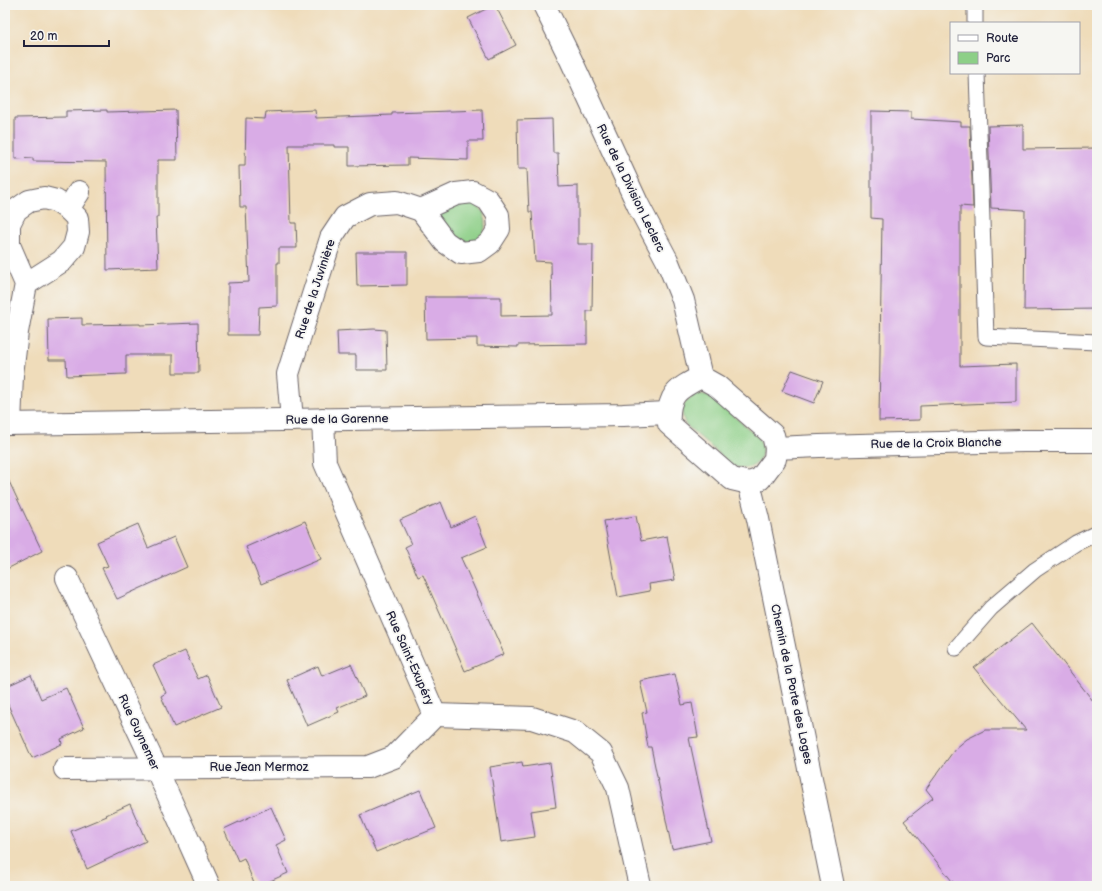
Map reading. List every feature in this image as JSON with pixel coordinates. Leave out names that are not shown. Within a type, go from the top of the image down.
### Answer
[{"type":"street","name":"Rue de la Division Leclerc","points":[[544,5],[632,191],[667,260],[683,300],[701,377]]},
{"type":"street","points":[[8,424],[17,332],[26,284],[9,245],[11,207],[28,201],[44,198],[56,201],[74,201],[78,232],[74,247],[62,261],[26,284]]},
{"type":"street","name":"Rue de la Juvinière","points":[[292,420],[288,374],[331,238],[345,217],[370,204],[397,202],[421,210]]},
{"type":"street","points":[[701,377],[717,386],[773,435],[776,448],[774,459],[760,479],[749,483],[732,479],[669,424],[668,413],[673,396],[682,386],[701,377]]},
{"type":"street","name":"Rue de la Garenne","points":[[8,424],[623,415],[668,413]]},
{"type":"street","name":"Rue Saint-Exupéry","points":[[323,419],[325,463],[435,715],[532,718],[576,732],[601,753],[618,788],[640,886]]},
{"type":"street","name":"Rue de la Croix Blanche","points":[[776,448],[1016,441],[1097,441]]},
{"type":"street","name":"Chemin de la Porte des Loges","points":[[749,483],[758,519],[833,886]]},
{"type":"street","name":"Rue Guynemer","points":[[67,578],[156,768],[209,886]]},
{"type":"street","name":"Rue Jean Mermoz","points":[[65,769],[368,767],[394,757],[435,715]]},
{"type":"lane","points":[[975,5],[975,22]]},
{"type":"lane","points":[[977,74],[986,337],[1097,342]]},
{"type":"lane","points":[[956,648],[991,608],[1035,570],[1076,543],[1097,533]]},
{"type":"green space","points":[[463,201],[475,204],[483,211],[486,222],[484,232],[477,239],[468,242],[460,241],[452,237],[436,214]]},
{"type":"green space","points":[[697,394],[706,395],[715,399],[759,438],[762,445],[762,452],[760,458],[753,466],[740,468],[733,466],[686,425],[682,411],[683,407],[688,400]]},
{"type":"building","points":[[494,5],[516,45],[489,59],[468,18]]},
{"type":"building","points":[[107,110],[107,112],[176,110],[177,160],[158,160],[158,217],[156,217],[158,268],[107,270],[106,162],[33,161],[33,158],[15,159],[15,118],[66,117],[66,111]]},
{"type":"building","points":[[315,110],[316,118],[392,115],[392,113],[482,110],[483,141],[468,141],[468,160],[408,158],[408,165],[349,166],[349,147],[334,147],[334,145],[289,145],[291,223],[296,223],[297,248],[279,248],[279,263],[277,263],[277,306],[259,307],[258,335],[228,335],[228,283],[249,282],[246,207],[240,207],[239,166],[245,166],[246,118],[265,119],[266,112]]},
{"type":"building","points":[[871,111],[911,112],[911,119],[961,122],[961,126],[970,126],[973,207],[960,206],[960,366],[1016,364],[1016,402],[920,406],[920,420],[879,421],[882,219],[871,218]]},
{"type":"building","points":[[552,119],[553,153],[558,153],[559,187],[578,186],[578,244],[593,244],[592,311],[587,311],[587,344],[518,345],[518,347],[477,346],[477,338],[426,339],[425,297],[501,297],[501,316],[552,315],[551,262],[535,261],[532,212],[529,212],[527,169],[518,169],[517,120]]},
{"type":"building","points":[[1023,125],[1023,149],[1097,148],[1097,309],[1024,310],[1025,210],[991,208],[988,126]]},
{"type":"building","points":[[356,252],[407,252],[407,285],[357,286]]},
{"type":"building","points":[[82,318],[82,325],[198,323],[199,373],[173,373],[173,355],[126,355],[126,374],[67,376],[66,360],[49,360],[48,319]]},
{"type":"building","points":[[374,329],[386,330],[387,370],[356,370],[356,355],[338,355],[337,331]]},
{"type":"building","points":[[792,370],[823,381],[814,403],[782,391]]},
{"type":"building","points":[[5,473],[42,551],[5,570]]},
{"type":"building","points":[[441,502],[451,527],[475,516],[487,547],[461,558],[504,654],[465,671],[423,575],[418,577],[405,547],[411,544],[400,520]]},
{"type":"building","points":[[636,516],[641,541],[667,536],[675,580],[649,584],[650,591],[618,597],[604,521]]},
{"type":"building","points":[[305,521],[321,559],[261,584],[246,547]]},
{"type":"building","points":[[138,524],[148,548],[174,537],[187,567],[117,599],[102,568],[108,566],[97,542]]},
{"type":"building","points":[[1032,623],[1097,706],[1097,886],[956,886],[904,821],[933,798],[926,789],[955,749],[967,739],[985,730],[1026,730],[974,668]]},
{"type":"building","points":[[185,651],[198,679],[207,675],[221,707],[174,727],[161,696],[166,693],[153,665]]},
{"type":"building","points":[[351,664],[365,696],[337,708],[339,712],[307,726],[287,680],[318,666],[322,676]]},
{"type":"building","points":[[675,674],[682,705],[692,703],[698,737],[689,738],[711,841],[672,849],[651,747],[648,747],[642,713],[647,712],[640,681]]},
{"type":"building","points":[[31,675],[41,699],[66,688],[84,728],[61,739],[62,744],[32,758],[5,698],[5,687]]},
{"type":"building","points":[[522,762],[523,767],[550,763],[556,807],[531,811],[535,837],[501,842],[490,767]]},
{"type":"building","points":[[420,790],[436,828],[376,852],[360,815]]},
{"type":"building","points":[[130,804],[146,841],[87,869],[71,831],[107,816],[106,815]]},
{"type":"building","points":[[271,807],[286,840],[276,845],[288,873],[259,886],[255,886],[244,858],[238,861],[224,829]]}]
